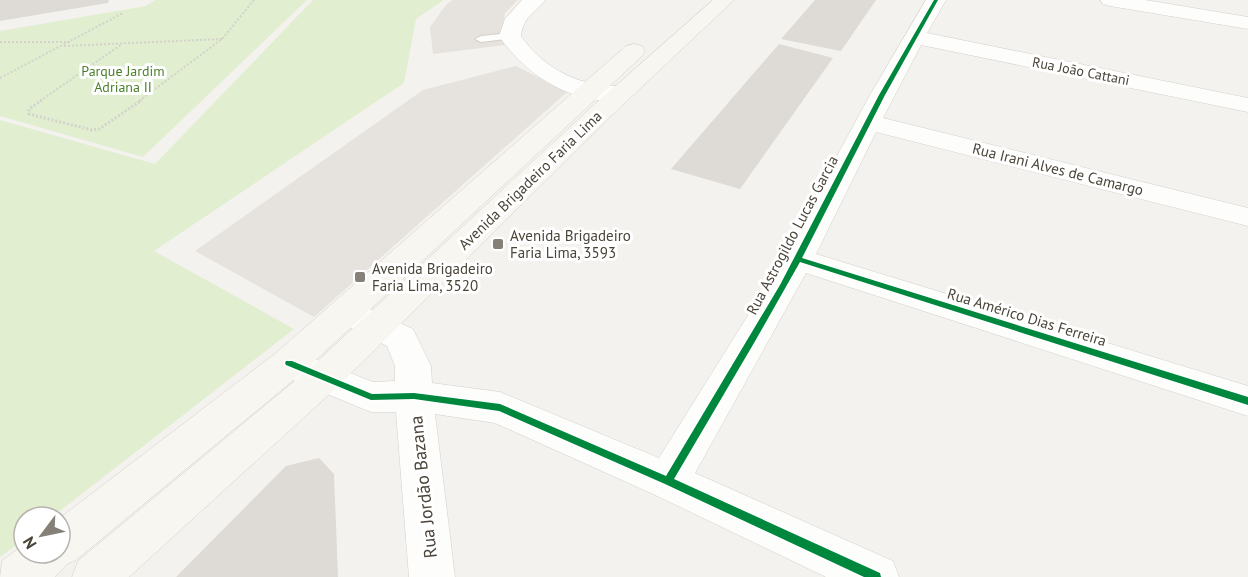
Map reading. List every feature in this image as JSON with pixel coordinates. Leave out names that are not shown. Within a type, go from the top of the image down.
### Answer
[{"type":"main road","name":"Avenida Brigadeiro Faria Lima","points":[[95,577],[305,371],[605,92],[694,0]]},
{"type":"main road","name":"Avenida Brigadeiro Faria Lima","points":[[605,92],[724,0]]},
{"type":"main road","name":"Avenida Brigadeiro Faria Lima","points":[[72,536],[305,371]]},
{"type":"main road","points":[[19,577],[34,565]]},
{"type":"street","points":[[535,0],[520,10],[512,22],[510,36],[518,50],[535,65],[559,80],[605,92]]},
{"type":"street","name":"Rua Astrogildo Lucas Garcia","points":[[668,481],[797,259],[868,122],[936,0]]},
{"type":"street","points":[[1110,0],[1248,23]]},
{"type":"street","name":"Rua João Cattani","points":[[914,37],[1248,105]]},
{"type":"street","name":"Rua Irani Alves de Camargo","points":[[868,122],[1248,217]]},
{"type":"street","name":"Rua Américo Dias Ferreira","points":[[797,259],[1248,401]]},
{"type":"street","name":"Rua Jordão Bazana","points":[[363,318],[401,338],[413,366],[432,577]]},
{"type":"street","name":"Rua Jordão Bazana","points":[[305,371],[371,397],[414,396]]},
{"type":"street","points":[[414,396],[500,408],[668,481],[876,577]]},
{"type":"lane","points":[[481,39],[510,36]]},
{"type":"path","points":[[122,44],[28,109],[29,114],[92,130],[99,129],[173,78],[222,39],[254,0]]},
{"type":"path","points":[[0,78],[123,13]]},
{"type":"path","points":[[64,46],[222,39]]},
{"type":"path","points":[[0,42],[71,42]]},
{"type":"shaded area","points":[[452,0],[518,0],[505,13],[502,32],[505,45],[433,54],[430,27]]},
{"type":"shaded area","points":[[516,66],[567,92],[314,317],[195,251],[423,90]]},
{"type":"green space","name":"Parque Jardim Adriana II","points":[[155,0],[307,0],[143,157],[0,116],[0,31],[146,6]]},
{"type":"green space","points":[[313,0],[444,0],[416,19],[404,83],[154,251],[294,329],[67,505],[12,505],[12,548],[0,557],[0,120],[155,164]]},
{"type":"building","points":[[0,0],[109,0],[108,3],[0,21]]},
{"type":"building","points":[[815,0],[876,0],[841,51],[781,39]]},
{"type":"building","points":[[779,44],[833,58],[740,189],[671,169]]},
{"type":"building","points":[[319,458],[334,474],[338,577],[176,577],[286,466]]},
{"type":"cycle path","points":[[668,481],[784,285],[882,95],[936,0]]},
{"type":"cycle path","points":[[797,259],[1248,401]]},
{"type":"cycle path","points":[[289,363],[371,397],[414,396],[500,408],[668,481],[876,577]]},
{"type":"place","name":"Avenida Brigadeiro Faria Lima, 3593","points":[[498,244]]},
{"type":"place","name":"Avenida Brigadeiro Faria Lima, 3520","points":[[360,277]]}]
